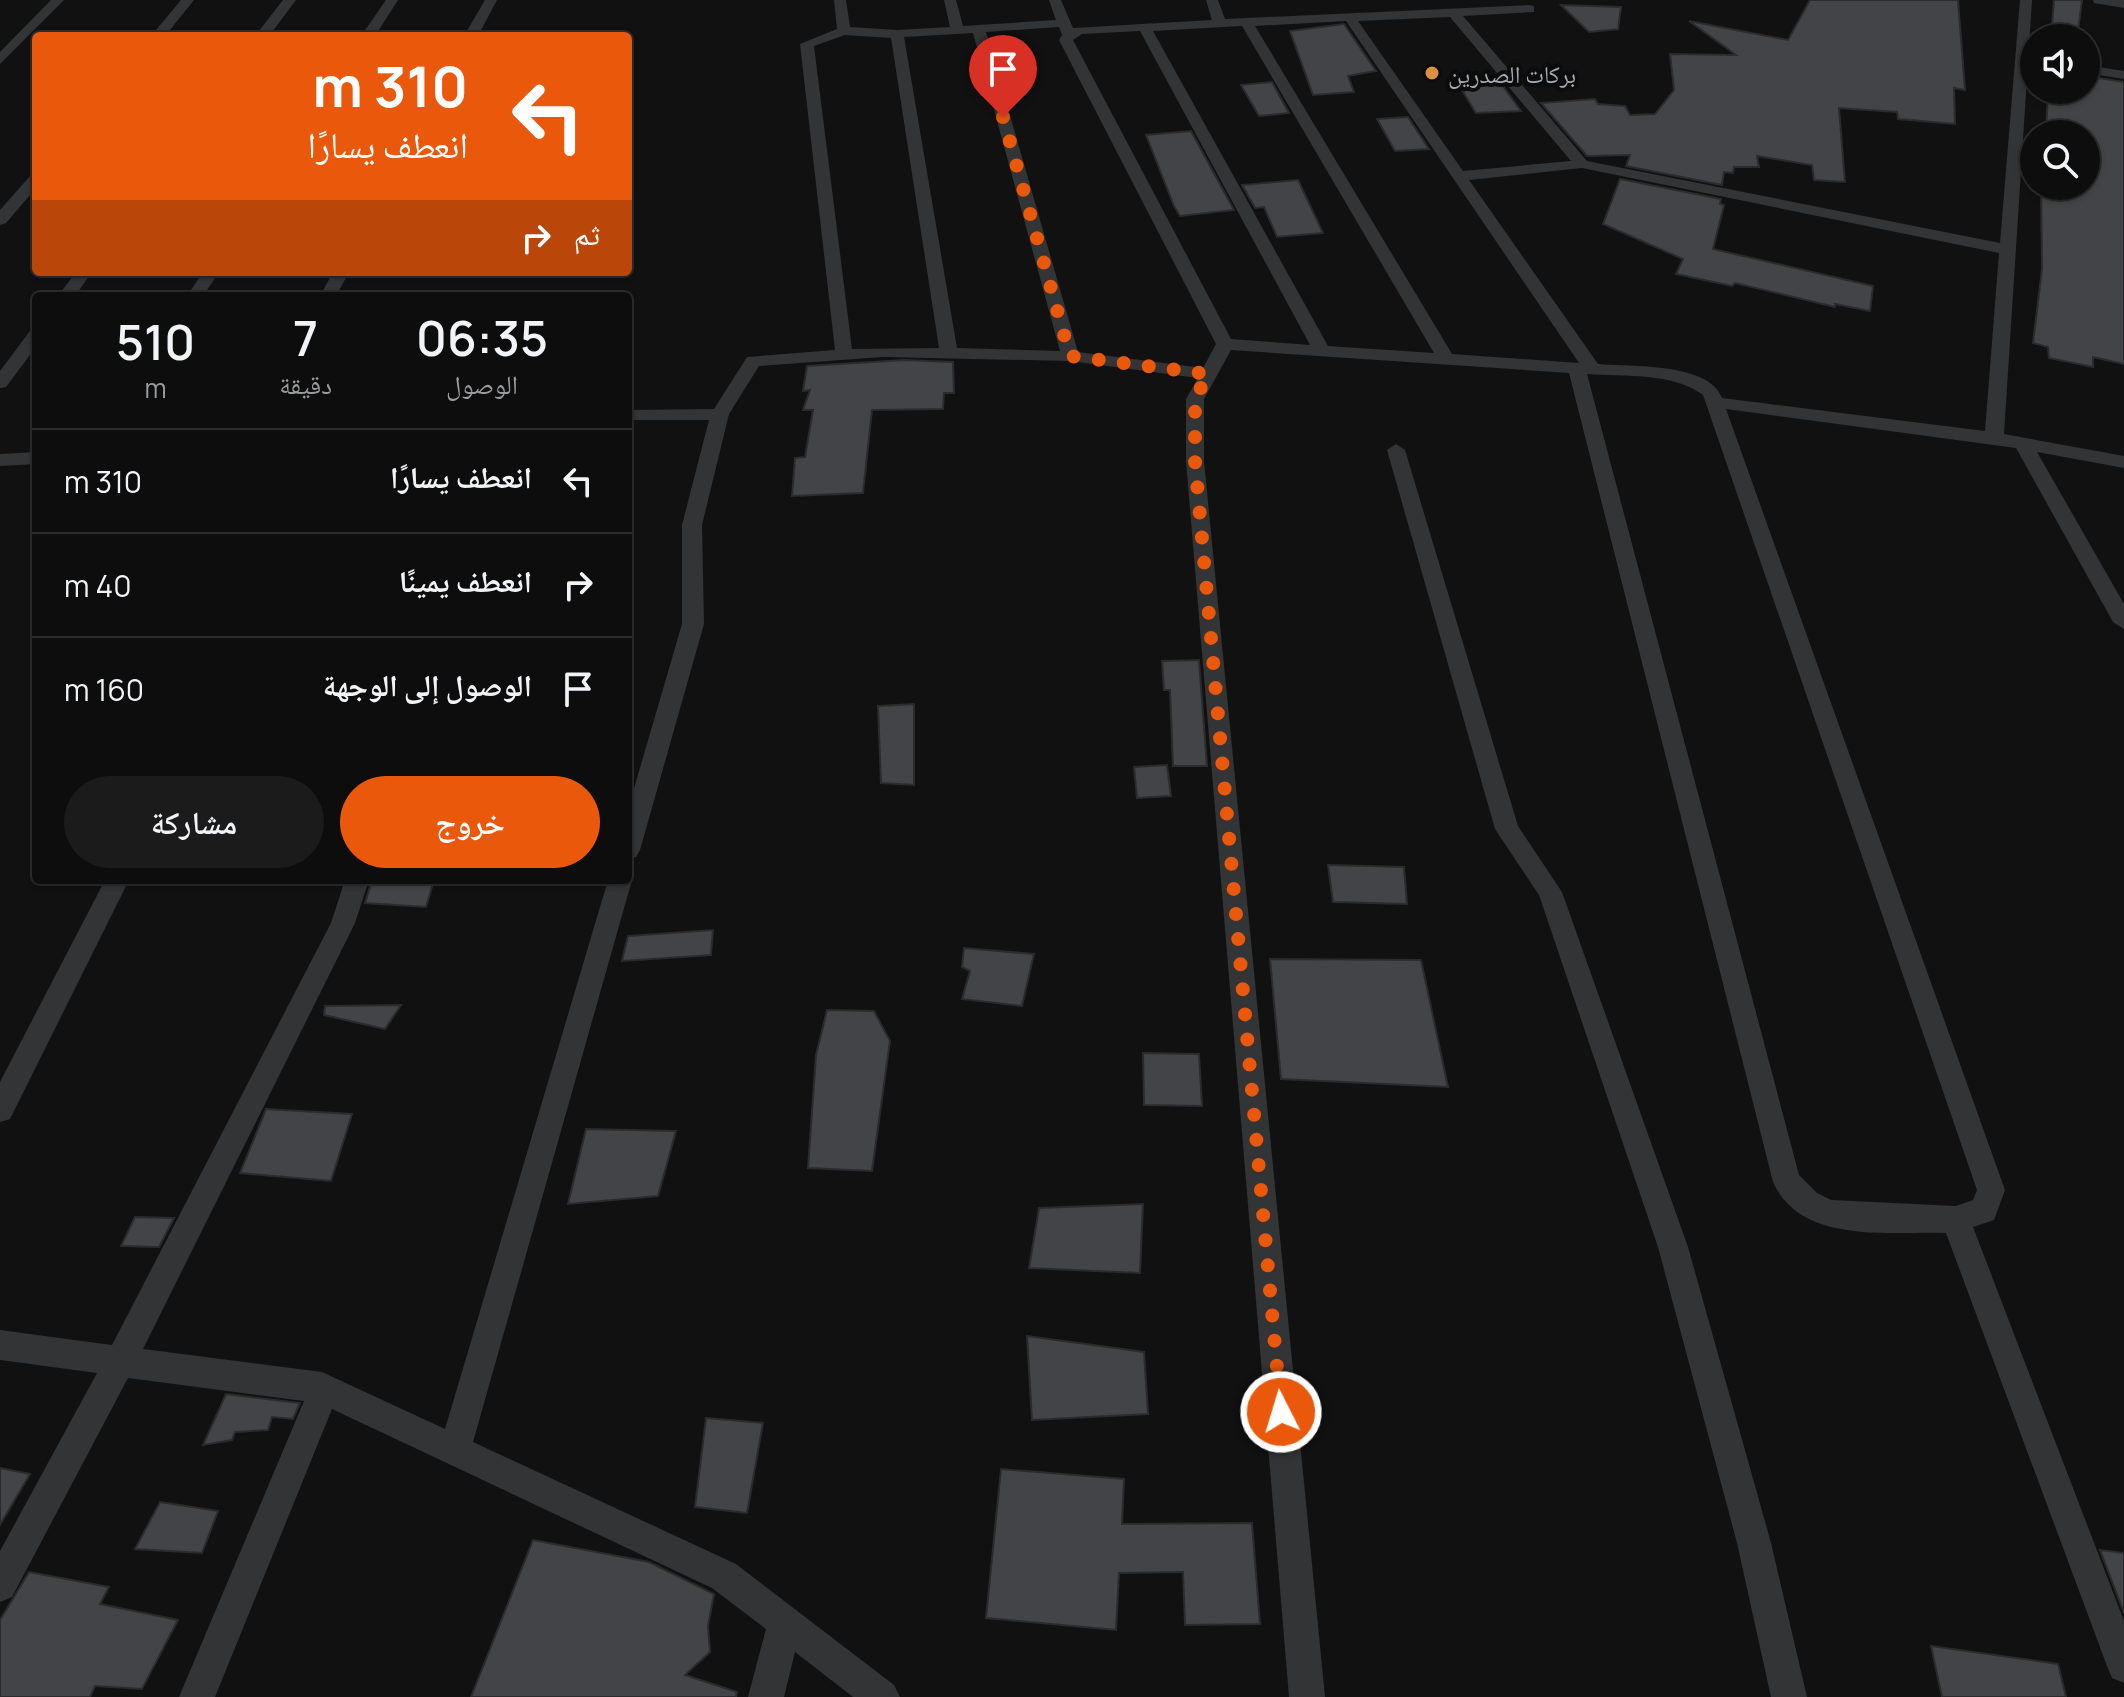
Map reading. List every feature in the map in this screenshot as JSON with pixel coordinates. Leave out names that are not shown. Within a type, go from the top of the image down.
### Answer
[{"type":"street","points":[[0,60],[58,0]]},
{"type":"street","points":[[161,32],[188,0]]},
{"type":"street","points":[[265,32],[290,0]]},
{"type":"street","points":[[371,32],[392,0]]},
{"type":"street","points":[[473,32],[491,0]]},
{"type":"street","points":[[840,0],[844,31]]},
{"type":"street","points":[[950,0],[957,29]]},
{"type":"street","points":[[1055,0],[1066,29],[1066,40],[1225,344]]},
{"type":"street","points":[[1212,0],[1220,23]]},
{"type":"street","points":[[1300,0],[1308,19]]},
{"type":"street","points":[[1382,0],[1390,15]]},
{"type":"street","points":[[2026,0],[2027,24]]},
{"type":"street","points":[[2099,0],[2124,4]]},
{"type":"street","points":[[844,355],[807,44],[844,31],[897,34],[978,28],[1080,30],[1453,12],[1474,6],[1529,9]]},
{"type":"street","points":[[1453,12],[1582,164]]},
{"type":"street","points":[[1225,344],[1322,351],[1446,359],[1585,369],[1675,375],[1711,392],[1991,1190],[1984,1210],[1956,1220],[1828,1214],[1807,1203],[1787,1182],[1585,369],[1459,176],[1349,17]]},
{"type":"street","points":[[1246,22],[1446,359]]},
{"type":"street","points":[[1144,27],[1322,351]]},
{"type":"street","points":[[978,28],[1070,356]]},
{"type":"street","points":[[897,34],[949,353]]},
{"type":"street","points":[[2100,71],[2124,75]]},
{"type":"street","points":[[1994,438],[2024,104]]},
{"type":"street","points":[[1459,176],[1582,164],[2009,250]]},
{"type":"street","points":[[0,220],[32,183]]},
{"type":"street","points":[[0,383],[32,340]]},
{"type":"street","points":[[1225,344],[1195,399],[1195,461],[1307,1697]]},
{"type":"street","points":[[632,836],[693,624],[692,525],[720,414],[753,361],[949,353],[1070,356],[1208,374]]},
{"type":"street","points":[[1713,402],[1994,438],[2124,462]]},
{"type":"street","points":[[632,415],[720,414]]},
{"type":"street","points":[[2023,443],[2124,622]]},
{"type":"street","points":[[1396,450],[1507,829],[1550,892],[1673,1247],[1754,1543],[1789,1697]]},
{"type":"street","points":[[0,460],[32,458]]},
{"type":"street","points":[[0,1110],[115,884]]},
{"type":"street","points":[[0,1585],[120,1362],[343,923],[356,884]]},
{"type":"street","points":[[455,1450],[619,884]]},
{"type":"street","points":[[1956,1220],[2124,1666]]},
{"type":"street","points":[[0,1345],[324,1390],[724,1576],[882,1697]]},
{"type":"street","points":[[197,1697],[324,1390]]},
{"type":"street","points":[[766,1697],[785,1622]]},
{"type":"building","points":[[1810,0],[1958,0],[1965,90],[1954,88],[1955,124],[1898,119],[1897,112],[1839,108],[1845,182],[1814,180],[1812,165],[1757,156],[1759,167],[1734,167],[1733,173],[1724,172],[1722,185],[1626,166],[1630,155],[1587,156],[1541,103],[1595,99],[1598,104],[1625,106],[1630,115],[1655,114],[1674,90],[1670,54],[1736,55],[1689,21],[1788,40]]},
{"type":"building","points":[[2054,0],[2082,0],[2079,24],[2052,24]]},
{"type":"building","points":[[1561,5],[1621,7],[1618,29],[1589,32]]},
{"type":"building","points":[[1344,24],[1376,71],[1348,76],[1354,92],[1313,95],[1290,31]]},
{"type":"building","points":[[2100,78],[2124,82],[2124,364],[2093,357],[2093,367],[2049,358],[2048,347],[2033,343],[2042,269],[2041,200],[2100,200],[2100,120],[2047,120],[2047,104],[2100,104]]},
{"type":"building","points":[[1272,82],[1289,113],[1259,116],[1241,85]]},
{"type":"building","points":[[1500,82],[1521,111],[1476,113],[1458,84]]},
{"type":"building","points":[[1408,117],[1429,149],[1395,151],[1377,119]]},
{"type":"building","points":[[1191,131],[1234,210],[1180,216],[1174,206],[1146,135]]},
{"type":"building","points":[[1620,179],[1721,199],[1720,204],[1724,205],[1713,249],[1873,286],[1870,311],[1835,304],[1835,307],[1735,283],[1732,286],[1676,274],[1683,259],[1603,224]]},
{"type":"building","points":[[1298,180],[1323,233],[1277,237],[1264,207],[1255,208],[1242,185]]},
{"type":"building","points":[[904,360],[953,362],[954,393],[944,393],[943,409],[872,410],[863,493],[792,496],[795,458],[805,457],[813,410],[803,410],[810,390],[803,391],[807,366]]},
{"type":"building","points":[[1199,660],[1207,766],[1173,766],[1170,690],[1164,690],[1162,661]]},
{"type":"building","points":[[914,704],[914,785],[881,783],[878,706]]},
{"type":"building","points":[[1167,765],[1171,796],[1137,798],[1134,767]]},
{"type":"building","points":[[1328,865],[1404,867],[1407,904],[1333,902]]},
{"type":"building","points":[[371,884],[433,884],[426,907],[365,903]]},
{"type":"building","points":[[713,930],[711,955],[622,961],[628,936]]},
{"type":"building","points":[[964,948],[1034,954],[1022,1006],[962,999],[970,971],[962,967]]},
{"type":"building","points":[[1270,959],[1421,960],[1448,1087],[1281,1079]]},
{"type":"building","points":[[401,1005],[385,1029],[324,1015],[325,1006]]},
{"type":"building","points":[[827,1010],[874,1011],[890,1041],[872,1171],[808,1168],[816,1055]]},
{"type":"building","points":[[1143,1053],[1199,1054],[1202,1106],[1144,1105]]},
{"type":"building","points":[[266,1109],[352,1114],[331,1181],[240,1173]]},
{"type":"building","points":[[586,1129],[676,1131],[658,1196],[568,1204]]},
{"type":"building","points":[[1143,1204],[1140,1273],[1029,1268],[1039,1208]]},
{"type":"building","points":[[135,1217],[174,1218],[159,1247],[121,1246]]},
{"type":"building","points":[[1027,1336],[1144,1352],[1148,1414],[1032,1420]]},
{"type":"building","points":[[226,1394],[300,1403],[293,1419],[272,1417],[268,1430],[235,1432],[232,1440],[203,1445]]},
{"type":"building","points":[[706,1418],[763,1423],[747,1513],[695,1507]]},
{"type":"building","points":[[0,1468],[30,1474],[0,1525]]},
{"type":"building","points":[[1001,1469],[1124,1479],[1122,1524],[1252,1523],[1260,1624],[1185,1625],[1183,1572],[1119,1573],[1116,1630],[986,1618]]},
{"type":"building","points":[[160,1502],[218,1511],[202,1553],[135,1549]]},
{"type":"building","points":[[533,1540],[649,1562],[714,1594],[708,1626],[710,1652],[685,1675],[737,1692],[736,1697],[471,1697]]},
{"type":"building","points":[[2100,1550],[2124,1553],[2124,1613]]},
{"type":"building","points":[[29,1572],[109,1587],[100,1604],[178,1620],[142,1689],[95,1686],[90,1697],[0,1697],[0,1620]]},
{"type":"building","points":[[1931,1646],[2058,1664],[2066,1697],[1942,1697]]},
{"type":"place","name":"بركات الصدرين","points":[[1432,73]]},
{"type":"route","points":[[1003,117],[1070,356],[1208,374],[1195,399],[1195,461],[1281,1412]]}]
